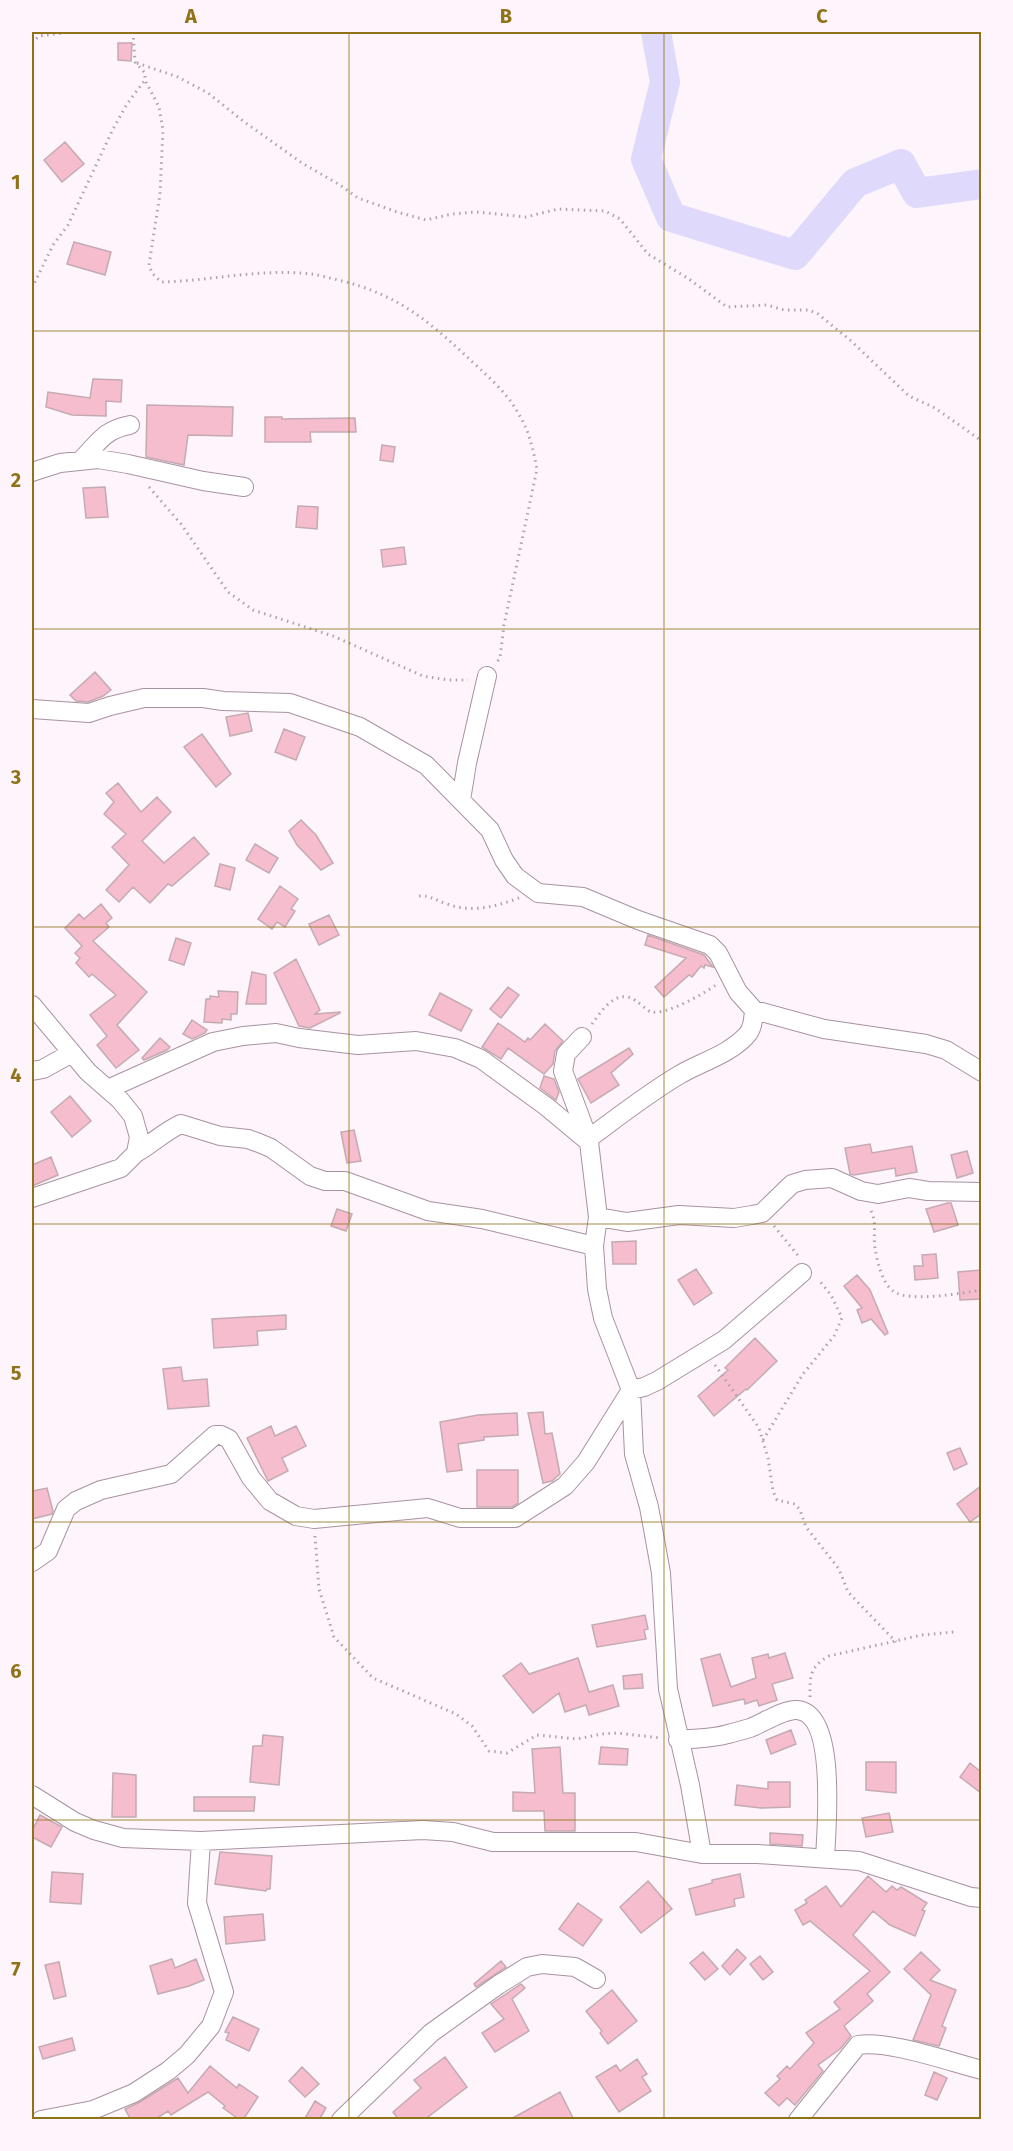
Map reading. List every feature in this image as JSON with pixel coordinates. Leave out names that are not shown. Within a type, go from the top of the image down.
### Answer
[{"type":"street","points":[[80,461],[105,434],[114,428],[130,426]]},
{"type":"street","points":[[32,472],[60,463],[98,459],[203,482],[244,487]]},
{"type":"street","points":[[461,800],[487,676]]},
{"type":"street","points":[[32,709],[89,714],[110,706],[144,698],[203,698],[223,701],[290,703],[360,727],[426,765],[490,830],[504,860],[515,876],[538,892],[583,897],[648,924],[710,945],[718,953],[738,992],[754,1010],[824,1029],[926,1044],[946,1050],[981,1072]]},
{"type":"street","points":[[32,1005],[72,1053],[133,1116],[139,1137],[136,1153]]},
{"type":"street","points":[[589,1140],[678,1076],[725,1053],[738,1043],[748,1035],[753,1025],[754,1010]]},
{"type":"street","points":[[108,1089],[213,1042],[243,1036],[276,1033],[358,1045],[395,1041],[427,1043],[455,1048],[481,1059],[589,1140]]},
{"type":"street","points":[[582,1037],[566,1054],[563,1071],[589,1140],[598,1217],[594,1246],[597,1289],[603,1318],[631,1390],[634,1454],[649,1507],[661,1573],[668,1689],[690,1785],[702,1854]]},
{"type":"street","points":[[32,1071],[43,1069],[72,1053]]},
{"type":"street","points":[[32,1198],[111,1173],[121,1168],[136,1153],[170,1129],[182,1124],[220,1136],[259,1143],[271,1148],[310,1176],[325,1181],[345,1181],[428,1211],[482,1219],[594,1246]]},
{"type":"street","points":[[598,1217],[627,1222],[679,1215],[734,1218],[762,1213],[792,1185],[805,1180],[832,1178],[866,1192],[878,1194],[909,1188],[928,1191],[981,1192]]},
{"type":"street","points":[[32,1562],[48,1551],[66,1509],[76,1501],[100,1491],[171,1474],[215,1435],[229,1439],[251,1478],[270,1501],[296,1516],[314,1519],[428,1508],[460,1518],[515,1518],[565,1486],[586,1462],[631,1390],[657,1381],[724,1340],[805,1269]]},
{"type":"street","points":[[678,1740],[725,1735],[751,1728],[796,1710],[804,1712],[819,1728],[825,1753],[828,1794],[825,1859]]},
{"type":"street","points":[[32,1795],[75,1822],[123,1838],[201,1841],[423,1830],[453,1832],[493,1842],[636,1842],[702,1854],[758,1854],[869,1863],[971,1897],[981,1898]]},
{"type":"street","points":[[41,2120],[68,2117],[93,2110],[134,2093],[168,2071],[187,2055],[211,2026],[224,1992],[197,1903],[201,1841]]},
{"type":"street","points":[[341,2120],[431,2033],[527,1967],[542,1964],[575,1967],[596,1978]]},
{"type":"street","points":[[798,2120],[858,2045],[885,2046],[981,2070]]},
{"type":"path","points":[[35,32],[39,36]]},
{"type":"path","points":[[32,42],[39,36],[70,32]]},
{"type":"path","points":[[128,464],[181,524],[228,592],[254,610],[333,636],[423,675],[448,680],[472,680],[487,676],[500,658],[504,625],[537,469],[533,445],[518,411],[493,381],[456,345],[407,306],[378,292],[352,283],[312,274],[252,273],[180,282],[160,282],[152,273],[149,265],[160,194],[163,130],[159,107],[145,80],[145,73],[135,62],[133,32]]},
{"type":"path","points":[[135,62],[178,77],[208,93],[302,163],[358,198],[397,212],[426,220],[452,214],[477,212],[526,217],[558,209],[605,211],[620,219],[648,254],[689,279],[713,299],[727,307],[767,305],[784,310],[809,310],[818,314],[850,340],[909,396],[935,408],[981,441]]},
{"type":"path","points":[[32,288],[53,244],[68,225],[126,104],[145,80]]},
{"type":"path","points":[[419,896],[428,896],[448,905],[465,909],[479,909],[538,892]]},
{"type":"path","points":[[582,1037],[613,999],[633,998],[650,1011],[656,1012],[672,1008],[705,993],[729,975]]},
{"type":"path","points":[[866,1192],[874,1217],[875,1248],[887,1286],[895,1293],[904,1296],[948,1295],[981,1290]]},
{"type":"path","points":[[762,1213],[805,1269],[831,1295],[842,1318],[834,1336],[803,1374],[763,1440]]},
{"type":"path","points":[[705,1352],[759,1428],[777,1500],[795,1504],[806,1527],[839,1569],[848,1592],[896,1642]]},
{"type":"path","points":[[314,1519],[319,1589],[334,1637],[372,1678],[456,1714],[472,1726],[489,1751],[507,1753],[537,1736],[577,1739],[617,1733],[632,1737],[678,1740]]},
{"type":"path","points":[[819,1728],[810,1696],[811,1676],[819,1662],[829,1656],[922,1635],[954,1632]]},
{"type":"building","points":[[118,43],[132,43],[131,61],[118,60]]},
{"type":"building","points":[[65,142],[84,164],[62,182],[44,160]]},
{"type":"building","points":[[74,242],[111,252],[105,275],[67,264]]},
{"type":"building","points":[[93,379],[122,380],[121,402],[106,401],[106,416],[72,415],[46,407],[48,392],[90,398]]},
{"type":"building","points":[[147,405],[233,407],[232,436],[188,435],[184,465],[146,457]]},
{"type":"building","points":[[265,417],[282,417],[282,419],[355,418],[356,432],[310,432],[311,442],[265,442]]},
{"type":"building","points":[[382,445],[395,447],[393,462],[380,460]]},
{"type":"building","points":[[105,487],[108,517],[86,518],[83,488]]},
{"type":"building","points":[[298,506],[318,507],[317,529],[296,527]]},
{"type":"building","points":[[404,547],[406,564],[383,567],[381,550]]},
{"type":"building","points":[[95,672],[111,690],[88,702],[76,701],[70,695]]},
{"type":"building","points":[[248,713],[252,731],[230,736],[226,717]]},
{"type":"building","points":[[284,729],[305,737],[296,760],[275,752]]},
{"type":"building","points":[[202,734],[231,774],[216,787],[184,747]]},
{"type":"building","points":[[118,783],[141,812],[157,797],[171,812],[142,841],[164,863],[194,837],[209,854],[172,886],[168,884],[150,903],[133,887],[119,902],[106,890],[129,865],[112,847],[126,834],[104,814],[114,802],[106,793]]},
{"type":"building","points":[[301,820],[316,835],[333,863],[321,870],[297,845],[289,831]]},
{"type":"building","points":[[255,844],[278,858],[269,873],[246,860]]},
{"type":"building","points":[[220,864],[235,868],[230,890],[215,886]]},
{"type":"building","points":[[280,886],[298,899],[291,909],[295,911],[285,927],[277,922],[272,929],[258,919]]},
{"type":"building","points":[[101,904],[112,918],[106,923],[109,927],[93,941],[147,992],[117,1025],[139,1050],[116,1068],[97,1045],[107,1036],[90,1015],[116,995],[92,974],[89,977],[76,963],[80,958],[75,953],[82,946],[65,928],[79,914],[84,919]]},
{"type":"building","points":[[329,915],[339,935],[319,945],[309,924]]},
{"type":"building","points":[[648,935],[704,955],[713,967],[701,966],[692,977],[689,975],[664,997],[655,987],[686,958],[645,945]]},
{"type":"building","points":[[176,938],[191,943],[184,965],[169,960]]},
{"type":"building","points":[[296,959],[320,1010],[315,1014],[340,1012],[310,1028],[299,1026],[274,973]]},
{"type":"building","points":[[252,972],[266,975],[266,1004],[246,1004]]},
{"type":"building","points":[[508,987],[519,995],[501,1018],[490,1009]]},
{"type":"building","points":[[218,991],[238,992],[237,1014],[231,1014],[231,1020],[222,1019],[222,1023],[204,1022],[206,999],[210,999],[210,996],[219,997]]},
{"type":"building","points":[[440,993],[472,1010],[461,1031],[429,1015]]},
{"type":"building","points":[[192,1020],[207,1030],[192,1039],[183,1034]]},
{"type":"building","points":[[498,1023],[525,1042],[528,1038],[530,1040],[545,1024],[563,1041],[555,1051],[553,1064],[544,1074],[508,1048],[501,1059],[482,1047]]},
{"type":"building","points":[[160,1038],[170,1047],[144,1060],[142,1058]]},
{"type":"building","points":[[629,1048],[633,1054],[611,1073],[619,1085],[591,1103],[578,1079]]},
{"type":"building","points":[[544,1076],[554,1079],[559,1092],[556,1100],[540,1088]]},
{"type":"building","points":[[70,1096],[91,1121],[72,1137],[51,1112]]},
{"type":"building","points":[[354,1130],[361,1161],[347,1163],[341,1132]]},
{"type":"building","points":[[870,1144],[872,1153],[912,1146],[917,1172],[896,1176],[895,1168],[850,1174],[845,1148]]},
{"type":"building","points":[[967,1151],[973,1173],[957,1178],[951,1155]]},
{"type":"building","points":[[51,1157],[58,1175],[32,1186],[32,1165]]},
{"type":"building","points":[[951,1203],[958,1225],[934,1232],[926,1209]]},
{"type":"building","points":[[337,1209],[352,1214],[346,1231],[331,1226]]},
{"type":"building","points":[[636,1241],[636,1264],[613,1264],[612,1242]]},
{"type":"building","points":[[936,1254],[938,1278],[915,1280],[914,1266],[923,1266],[922,1255]]},
{"type":"building","points":[[696,1269],[712,1293],[694,1305],[678,1280]]},
{"type":"building","points":[[981,1270],[981,1299],[960,1300],[958,1272]]},
{"type":"building","points":[[857,1275],[870,1290],[888,1333],[885,1335],[871,1319],[862,1323],[857,1310],[862,1308],[844,1286]]},
{"type":"building","points":[[286,1315],[286,1329],[257,1331],[258,1345],[214,1348],[212,1319]]},
{"type":"building","points":[[755,1338],[777,1361],[747,1390],[714,1416],[698,1396],[728,1370],[725,1368]]},
{"type":"building","points":[[181,1367],[183,1381],[207,1379],[209,1406],[168,1409],[163,1369]]},
{"type":"building","points":[[543,1412],[545,1434],[552,1433],[560,1474],[552,1481],[543,1483],[528,1413]]},
{"type":"building","points":[[517,1413],[518,1435],[484,1437],[484,1440],[458,1444],[462,1470],[447,1472],[440,1422],[478,1415]]},
{"type":"building","points":[[271,1426],[275,1436],[296,1426],[306,1446],[282,1458],[288,1471],[268,1481],[247,1438]]},
{"type":"building","points":[[960,1448],[967,1464],[954,1470],[947,1453]]},
{"type":"building","points":[[477,1470],[518,1470],[518,1503],[512,1507],[477,1507]]},
{"type":"building","points":[[981,1486],[981,1514],[970,1522],[957,1504]]},
{"type":"building","points":[[47,1488],[52,1514],[32,1519],[32,1491]]},
{"type":"building","points":[[645,1615],[648,1629],[644,1630],[646,1639],[597,1647],[592,1625]]},
{"type":"building","points":[[785,1653],[793,1678],[772,1684],[777,1700],[759,1706],[757,1700],[745,1704],[744,1699],[713,1706],[701,1659],[720,1654],[731,1687],[756,1678],[752,1658],[768,1654],[769,1658]]},
{"type":"building","points":[[578,1658],[589,1692],[613,1685],[619,1706],[589,1715],[586,1705],[565,1712],[559,1693],[533,1713],[503,1676],[521,1663],[529,1674]]},
{"type":"building","points":[[642,1674],[643,1688],[624,1689],[623,1676]]},
{"type":"building","points":[[791,1730],[796,1744],[771,1754],[766,1740]]},
{"type":"building","points":[[263,1735],[283,1737],[279,1785],[250,1782],[253,1746],[262,1746]]},
{"type":"building","points":[[560,1747],[563,1793],[575,1793],[575,1831],[545,1831],[544,1811],[513,1811],[513,1792],[535,1793],[532,1749]]},
{"type":"building","points":[[601,1747],[628,1749],[627,1765],[599,1764]]},
{"type":"building","points":[[866,1762],[896,1762],[896,1793],[866,1790]]},
{"type":"building","points":[[970,1763],[981,1772],[981,1793],[960,1777]]},
{"type":"building","points":[[113,1773],[136,1775],[136,1817],[112,1817]]},
{"type":"building","points":[[768,1782],[790,1782],[790,1807],[761,1808],[735,1805],[737,1785],[768,1789]]},
{"type":"building","points":[[194,1797],[255,1797],[254,1811],[194,1811]]},
{"type":"building","points":[[889,1813],[893,1832],[866,1837],[862,1818]]},
{"type":"building","points":[[40,1815],[62,1827],[51,1847],[32,1837],[32,1831]]},
{"type":"building","points":[[770,1833],[803,1835],[802,1846],[770,1844]]},
{"type":"building","points":[[220,1852],[272,1856],[270,1889],[266,1891],[215,1884]]},
{"type":"building","points":[[52,1872],[83,1874],[81,1904],[50,1902]]},
{"type":"building","points":[[740,1874],[744,1897],[734,1899],[735,1906],[696,1915],[689,1889],[712,1883],[712,1880]]},
{"type":"building","points":[[868,1876],[886,1892],[892,1886],[897,1890],[901,1887],[927,1903],[922,1910],[925,1911],[915,1936],[890,1925],[873,1911],[853,1935],[890,1972],[867,1994],[873,2001],[844,2026],[851,2036],[840,2049],[818,2065],[823,2071],[795,2105],[787,2098],[779,2106],[765,2093],[780,2079],[777,2076],[787,2066],[790,2069],[814,2043],[806,2033],[840,2009],[834,2002],[870,1971],[810,1921],[803,1925],[795,1910],[807,1903],[805,1900],[826,1886],[841,1907]]},
{"type":"building","points":[[648,1881],[672,1909],[641,1933],[620,1907]]},
{"type":"building","points":[[578,1903],[602,1920],[583,1946],[559,1929]]},
{"type":"building","points":[[263,1914],[265,1940],[226,1944],[224,1917]]},
{"type":"building","points":[[737,1949],[746,1958],[730,1975],[722,1966]]},
{"type":"building","points":[[703,1952],[718,1969],[705,1980],[690,1963]]},
{"type":"building","points":[[921,1952],[940,1970],[930,1980],[956,1990],[942,2026],[946,2028],[939,2046],[913,2040],[931,1995],[904,1969]]},
{"type":"building","points":[[760,1956],[773,1972],[763,1980],[750,1964]]},
{"type":"building","points":[[172,1959],[175,1968],[196,1959],[204,1980],[158,1994],[150,1966]]},
{"type":"building","points":[[501,1961],[506,1967],[476,1987],[474,1984]]},
{"type":"building","points":[[59,1962],[66,1996],[54,1999],[45,1965]]},
{"type":"building","points":[[521,1984],[525,1988],[512,1999],[529,2031],[495,2052],[482,2033],[504,2019],[491,2004]]},
{"type":"building","points":[[612,1990],[637,2021],[608,2044],[600,2033],[602,2031],[586,2011]]},
{"type":"building","points":[[233,2017],[259,2029],[249,2051],[226,2040],[229,2033],[225,2032]]},
{"type":"building","points":[[72,2038],[75,2050],[43,2059],[39,2047]]},
{"type":"building","points":[[445,2057],[467,2087],[424,2120],[399,2120],[393,2112],[421,2088],[414,2080]]},
{"type":"building","points":[[637,2059],[647,2074],[642,2077],[651,2091],[619,2112],[596,2077],[616,2065],[620,2071]]},
{"type":"building","points":[[210,2066],[237,2088],[239,2084],[258,2097],[243,2120],[223,2108],[225,2106],[208,2092],[171,2115],[168,2111],[154,2120],[131,2120],[125,2109],[178,2078],[188,2093]]},
{"type":"building","points":[[302,2067],[319,2084],[305,2097],[289,2081]]},
{"type":"building","points":[[934,2072],[947,2078],[937,2100],[925,2095]]},
{"type":"building","points":[[560,2092],[574,2120],[509,2120]]},
{"type":"building","points":[[315,2101],[326,2108],[319,2120],[304,2120]]},
{"type":"waterway","points":[[656,32],[665,82],[646,159],[671,217],[795,255],[855,183],[901,164],[917,193],[982,184]]}]
